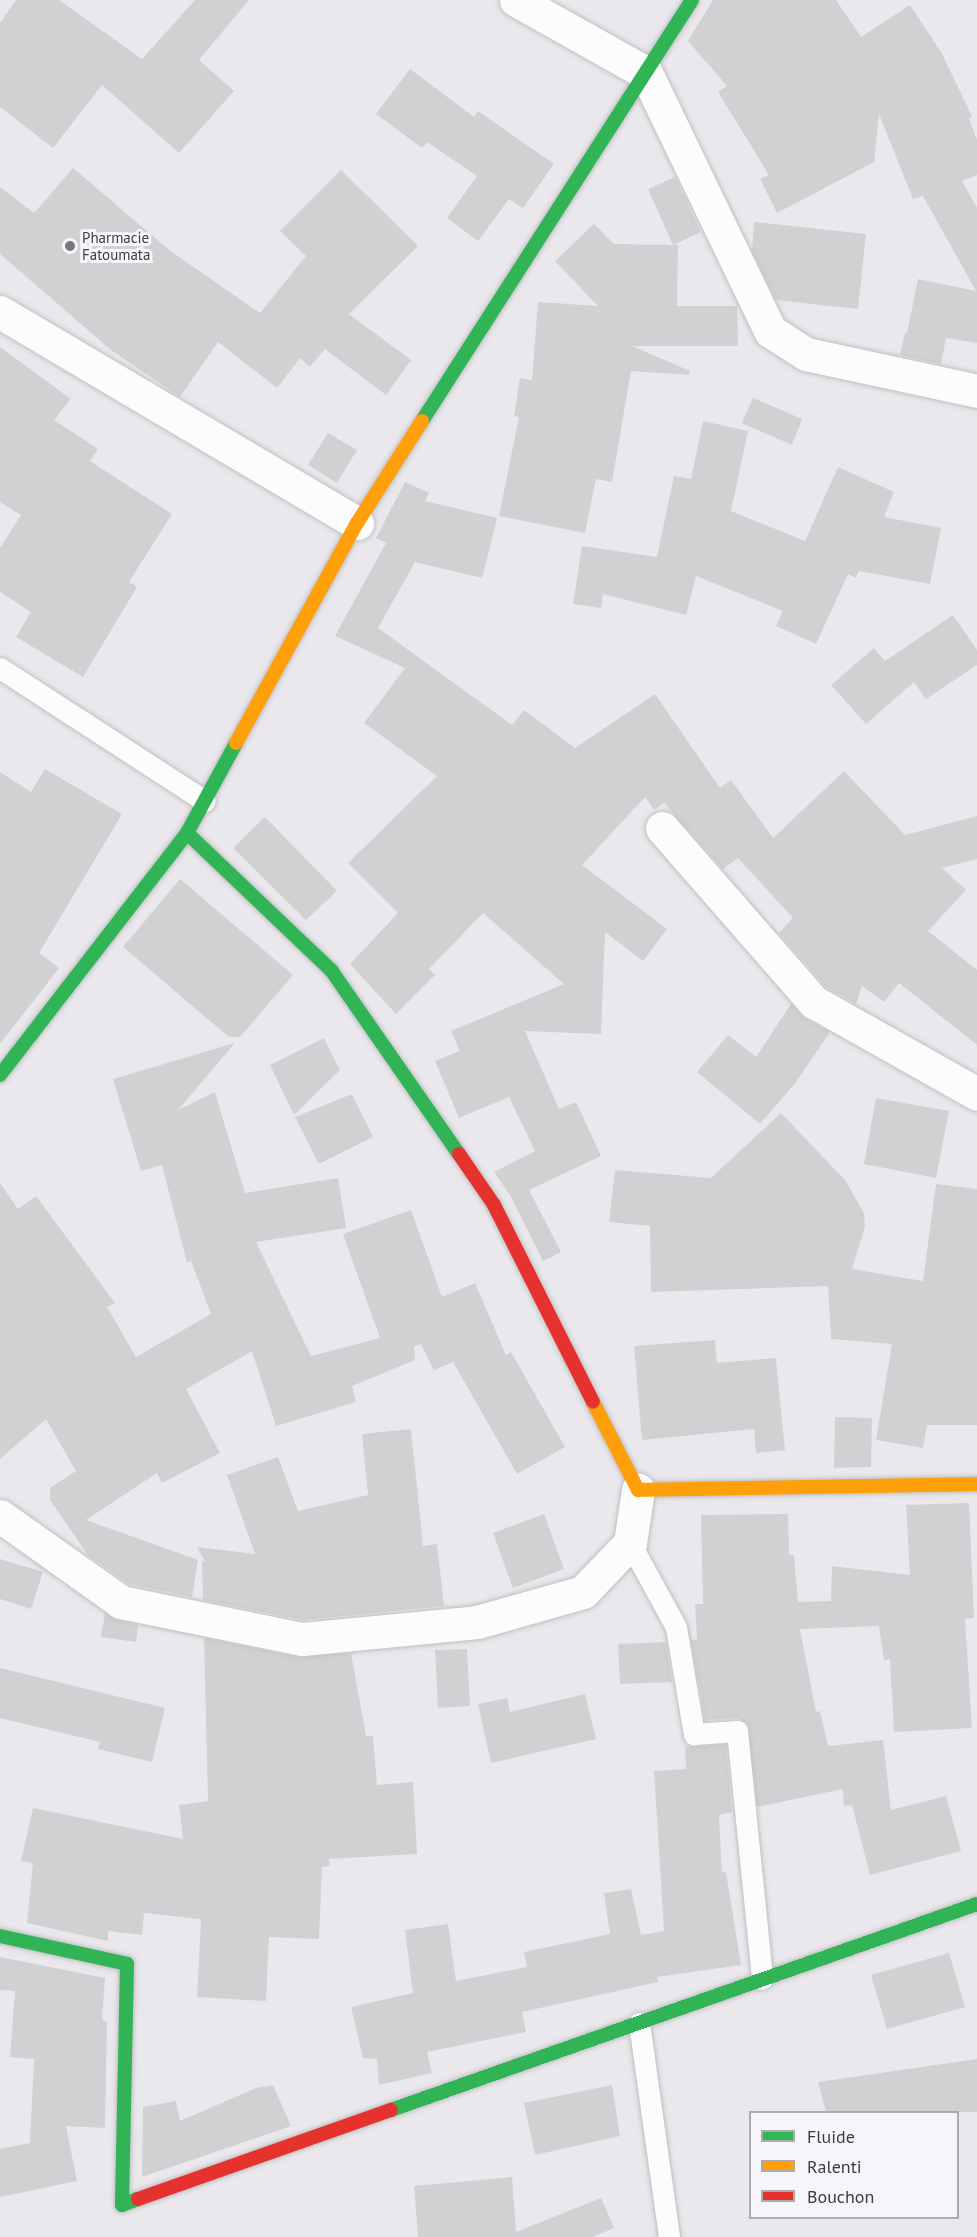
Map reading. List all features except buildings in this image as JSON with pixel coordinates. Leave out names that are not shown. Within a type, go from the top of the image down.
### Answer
[{"type":"street","points":[[516,0],[646,73],[770,331],[806,354],[977,391]]},
{"type":"street","points":[[0,1075],[187,833],[357,523],[692,0]]},
{"type":"street","points":[[0,312],[357,523]]},
{"type":"street","points":[[662,828],[813,1002],[977,1094]]},
{"type":"street","points":[[0,1516],[121,1602],[302,1639],[477,1622],[583,1592],[630,1543],[638,1490],[494,1205],[331,970],[187,833]]},
{"type":"street","points":[[638,1490],[977,1484]]},
{"type":"street","points":[[0,1936],[127,1964],[122,2205],[762,1979],[976,1907]]},
{"type":"lane","points":[[0,668],[205,801]]},
{"type":"lane","points":[[630,1543],[676,1627],[694,1734],[737,1731],[762,1979]]},
{"type":"lane","points":[[639,2023],[669,2237]]},
{"type":"traffic: fast","points":[[422,421],[692,0]]},
{"type":"traffic: fast","points":[[0,1075],[187,833],[236,743]]},
{"type":"traffic: fast","points":[[187,833],[331,970],[459,1154]]},
{"type":"traffic: fast","points":[[391,2110],[977,1904]]},
{"type":"traffic: fast","points":[[0,1936],[127,1964],[122,2205],[138,2199]]},
{"type":"traffic: slow","points":[[236,743],[357,523],[422,421]]},
{"type":"traffic: slow","points":[[593,1402],[638,1490],[977,1484]]},
{"type":"traffic: jam","points":[[459,1154],[494,1205],[593,1402]]},
{"type":"traffic: jam","points":[[138,2199],[391,2110]]},
{"type":"place","name":"Pharmacie Fatoumata","points":[[70,246]]}]
